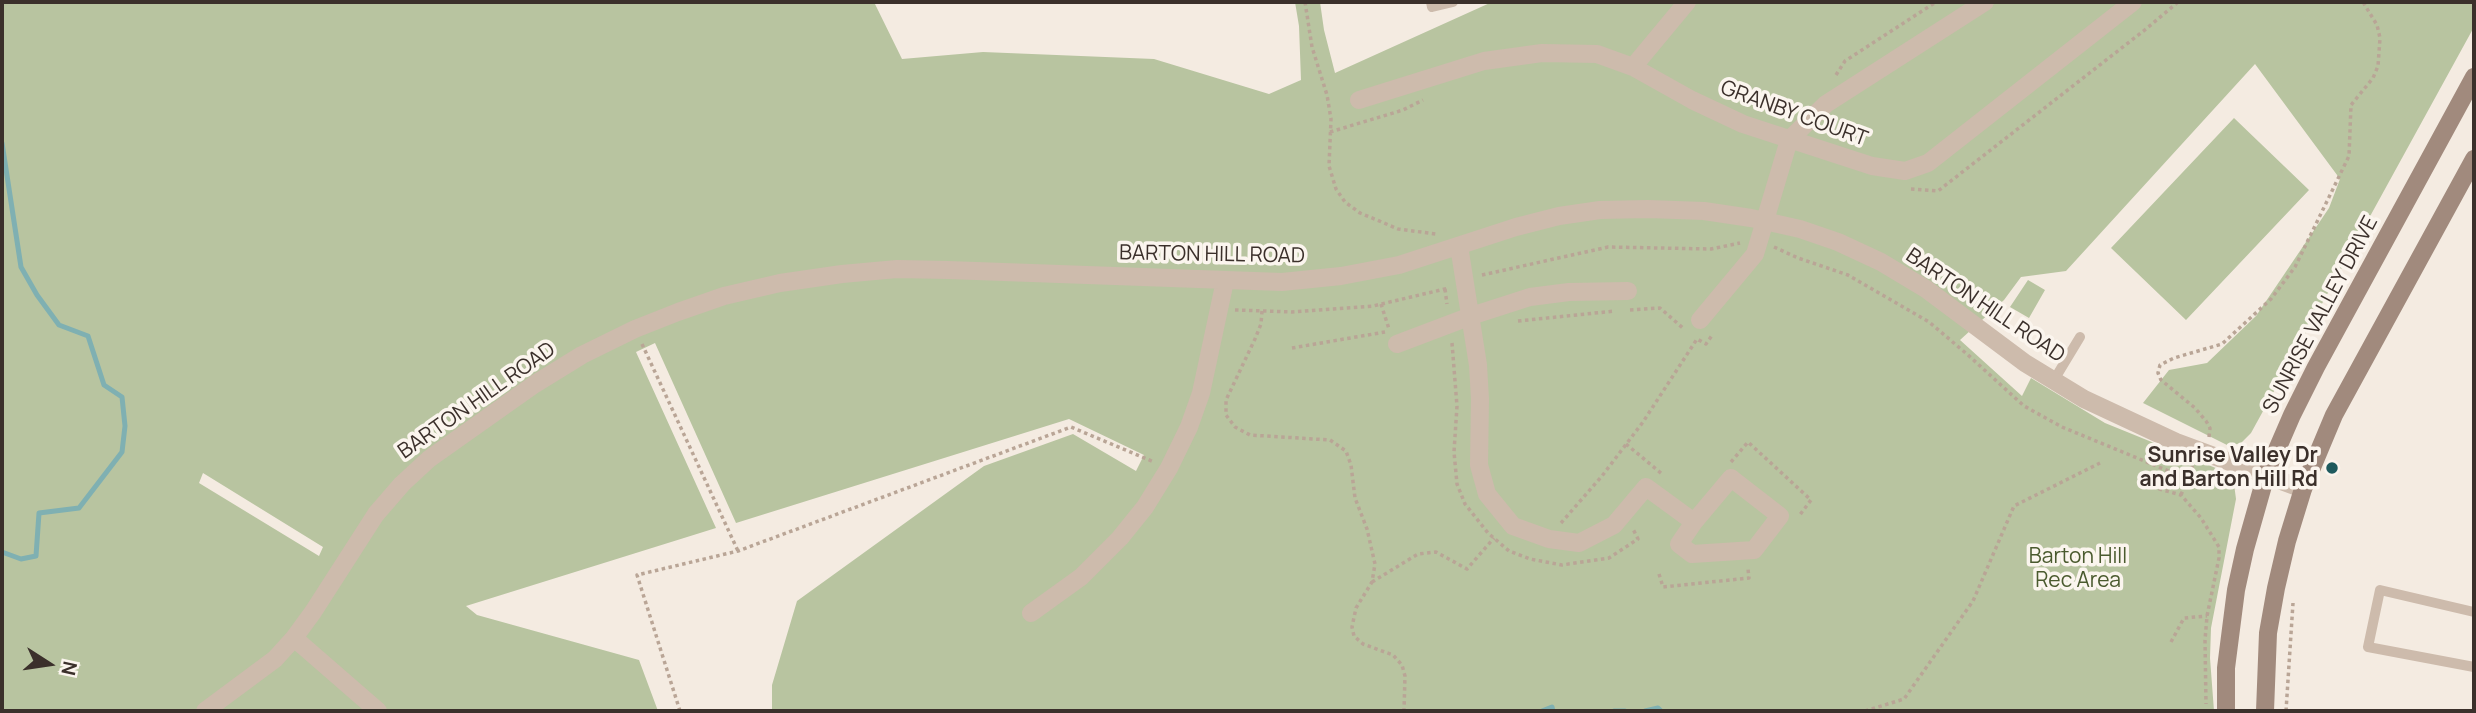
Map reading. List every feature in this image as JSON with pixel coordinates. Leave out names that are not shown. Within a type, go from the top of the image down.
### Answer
[{"type":"main road","name":"SUNRISE VALLEY DRIVE","points":[[2226,711],[2226,668],[2236,590],[2266,475],[2316,367],[2474,77]]},
{"type":"main road","points":[[2265,711],[2268,633],[2287,541],[2303,489],[2334,415],[2474,159]]},
{"type":"street","points":[[1633,67],[1687,2]]},
{"type":"street","points":[[1700,320],[1755,254],[1789,140],[1825,104],[1985,2]]},
{"type":"street","name":"GRANBY COURT","points":[[1359,100],[1484,61],[1542,52],[1597,54],[1633,67],[1743,124],[1872,166],[1906,171],[1928,163],[2133,2]]},
{"type":"street","name":"BARTON HILL ROAD","points":[[205,711],[275,659],[294,638],[376,514],[411,476],[429,459],[535,384],[582,355],[635,329],[724,296],[780,283],[842,274],[948,270],[1282,282],[1341,276],[1410,262],[1516,227],[1559,216],[1648,209],[1704,211],[1800,229],[1838,242],[1881,262],[1926,289],[2025,363],[2084,399],[2176,442],[2303,489]]},
{"type":"street","points":[[1454,248],[1466,284],[1471,316],[1480,399],[1479,465],[1486,494],[1513,526],[1549,539],[1579,543],[1614,525],[1646,487],[1693,522]]},
{"type":"street","points":[[1031,612],[1081,577],[1120,538],[1145,507],[1169,468],[1189,427],[1201,393],[1225,281]]},
{"type":"street","points":[[1397,344],[1530,296],[1628,290]]},
{"type":"street","points":[[1731,478],[1780,516],[1754,550],[1692,554],[1679,544],[1693,522],[1731,478]]},
{"type":"street","points":[[294,638],[378,711]]},
{"type":"lane","points":[[1431,2],[1432,7],[1453,2]]},
{"type":"lane","points":[[2054,380],[2080,337]]},
{"type":"lane","points":[[2474,612],[2380,590],[2368,647],[2474,667]]},
{"type":"path","points":[[1305,2],[1312,47],[1327,94],[1331,176],[1336,189],[1345,202],[1360,213],[1398,229],[1441,236],[1454,248],[1445,289],[1447,304]]},
{"type":"path","points":[[2181,495],[2208,439],[2210,428],[2195,408],[2161,380],[2158,373],[2160,365],[2174,358],[2222,344],[2271,299],[2295,267],[2349,156],[2351,105],[2373,78],[2378,66],[2380,38],[2377,25],[2363,2]]},
{"type":"path","points":[[1330,132],[1403,110],[1426,99]]},
{"type":"path","points":[[1219,310],[1292,312],[1381,304],[1466,284],[1480,275],[1608,247],[1711,249],[1745,240],[1759,242],[1848,275],[1899,304],[1929,323],[2024,406],[2062,427],[2188,480]]},
{"type":"path","points":[[1293,348],[1390,331],[1381,304]]},
{"type":"path","points":[[1508,323],[1660,308],[1706,344],[1714,332]]},
{"type":"path","points":[[1262,311],[1255,339],[1229,391],[1226,415],[1235,427],[1250,435],[1330,440],[1346,451],[1355,498],[1375,564],[1372,582],[1353,616],[1354,636],[1363,644],[1393,655],[1402,665],[1405,676],[1404,711]]},
{"type":"path","points":[[635,329],[738,551]]},
{"type":"path","points":[[1558,526],[1602,476],[1643,422],[1697,339]]},
{"type":"path","points":[[1452,342],[1457,406],[1454,452],[1457,484],[1465,504]]},
{"type":"path","points":[[680,711],[637,575],[738,551],[1071,427],[1169,468]]},
{"type":"path","points":[[1865,711],[1904,699],[1973,601],[2014,506],[2100,463]]},
{"type":"path","points":[[2152,487],[2181,495],[2201,518],[2219,547],[2207,616],[2204,668],[2207,711]]},
{"type":"path","points":[[1372,582],[1418,554],[1436,552],[1467,569],[1494,538]]},
{"type":"path","points":[[2286,711],[2295,592]]},
{"type":"path","points":[[2171,642],[2184,618],[2207,616]]},
{"type":"green space","name":"Barton Hill Rec Area","points":[[2,2],[874,2],[902,59],[983,52],[1154,59],[1269,94],[1301,80],[1299,26],[1295,2],[1320,2],[1335,73],[1492,2],[2474,2],[2474,27],[2251,433],[2241,443],[2229,446],[2143,403],[2169,370],[2207,363],[2256,316],[2329,208],[2340,179],[2255,64],[2066,271],[2021,277],[2004,300],[1960,340],[2022,396],[2031,378],[2105,423],[2228,473],[2234,484],[2236,499],[2211,628],[2214,711],[772,711],[772,685],[797,601],[984,466],[1073,434],[1136,471],[1144,455],[1069,419],[736,523],[655,343],[636,352],[716,528],[466,606],[477,615],[639,660],[658,711],[2,711]],"holes":[[[203,473],[323,547],[319,556],[199,483]]]},
{"type":"green space","points":[[2234,118],[2309,190],[2186,320],[2111,248]]},
{"type":"green space","points":[[2028,280],[2045,290],[2029,318],[2010,307]]},
{"type":"waterway","points":[[2,143],[21,267],[59,325],[88,336],[104,385],[122,397],[125,426],[122,452],[79,508],[39,513],[36,556],[21,559],[2,552]]},
{"type":"waterway","points":[[1542,711],[1552,707],[1553,711]]},
{"type":"waterway","points":[[1645,711],[1658,708],[1661,711]]},
{"type":"waterway","points":[[1614,711],[1625,711]]},
{"type":"place","name":"Sunrise Valley Dr and Barton Hill Rd","points":[[2332,468]]}]
